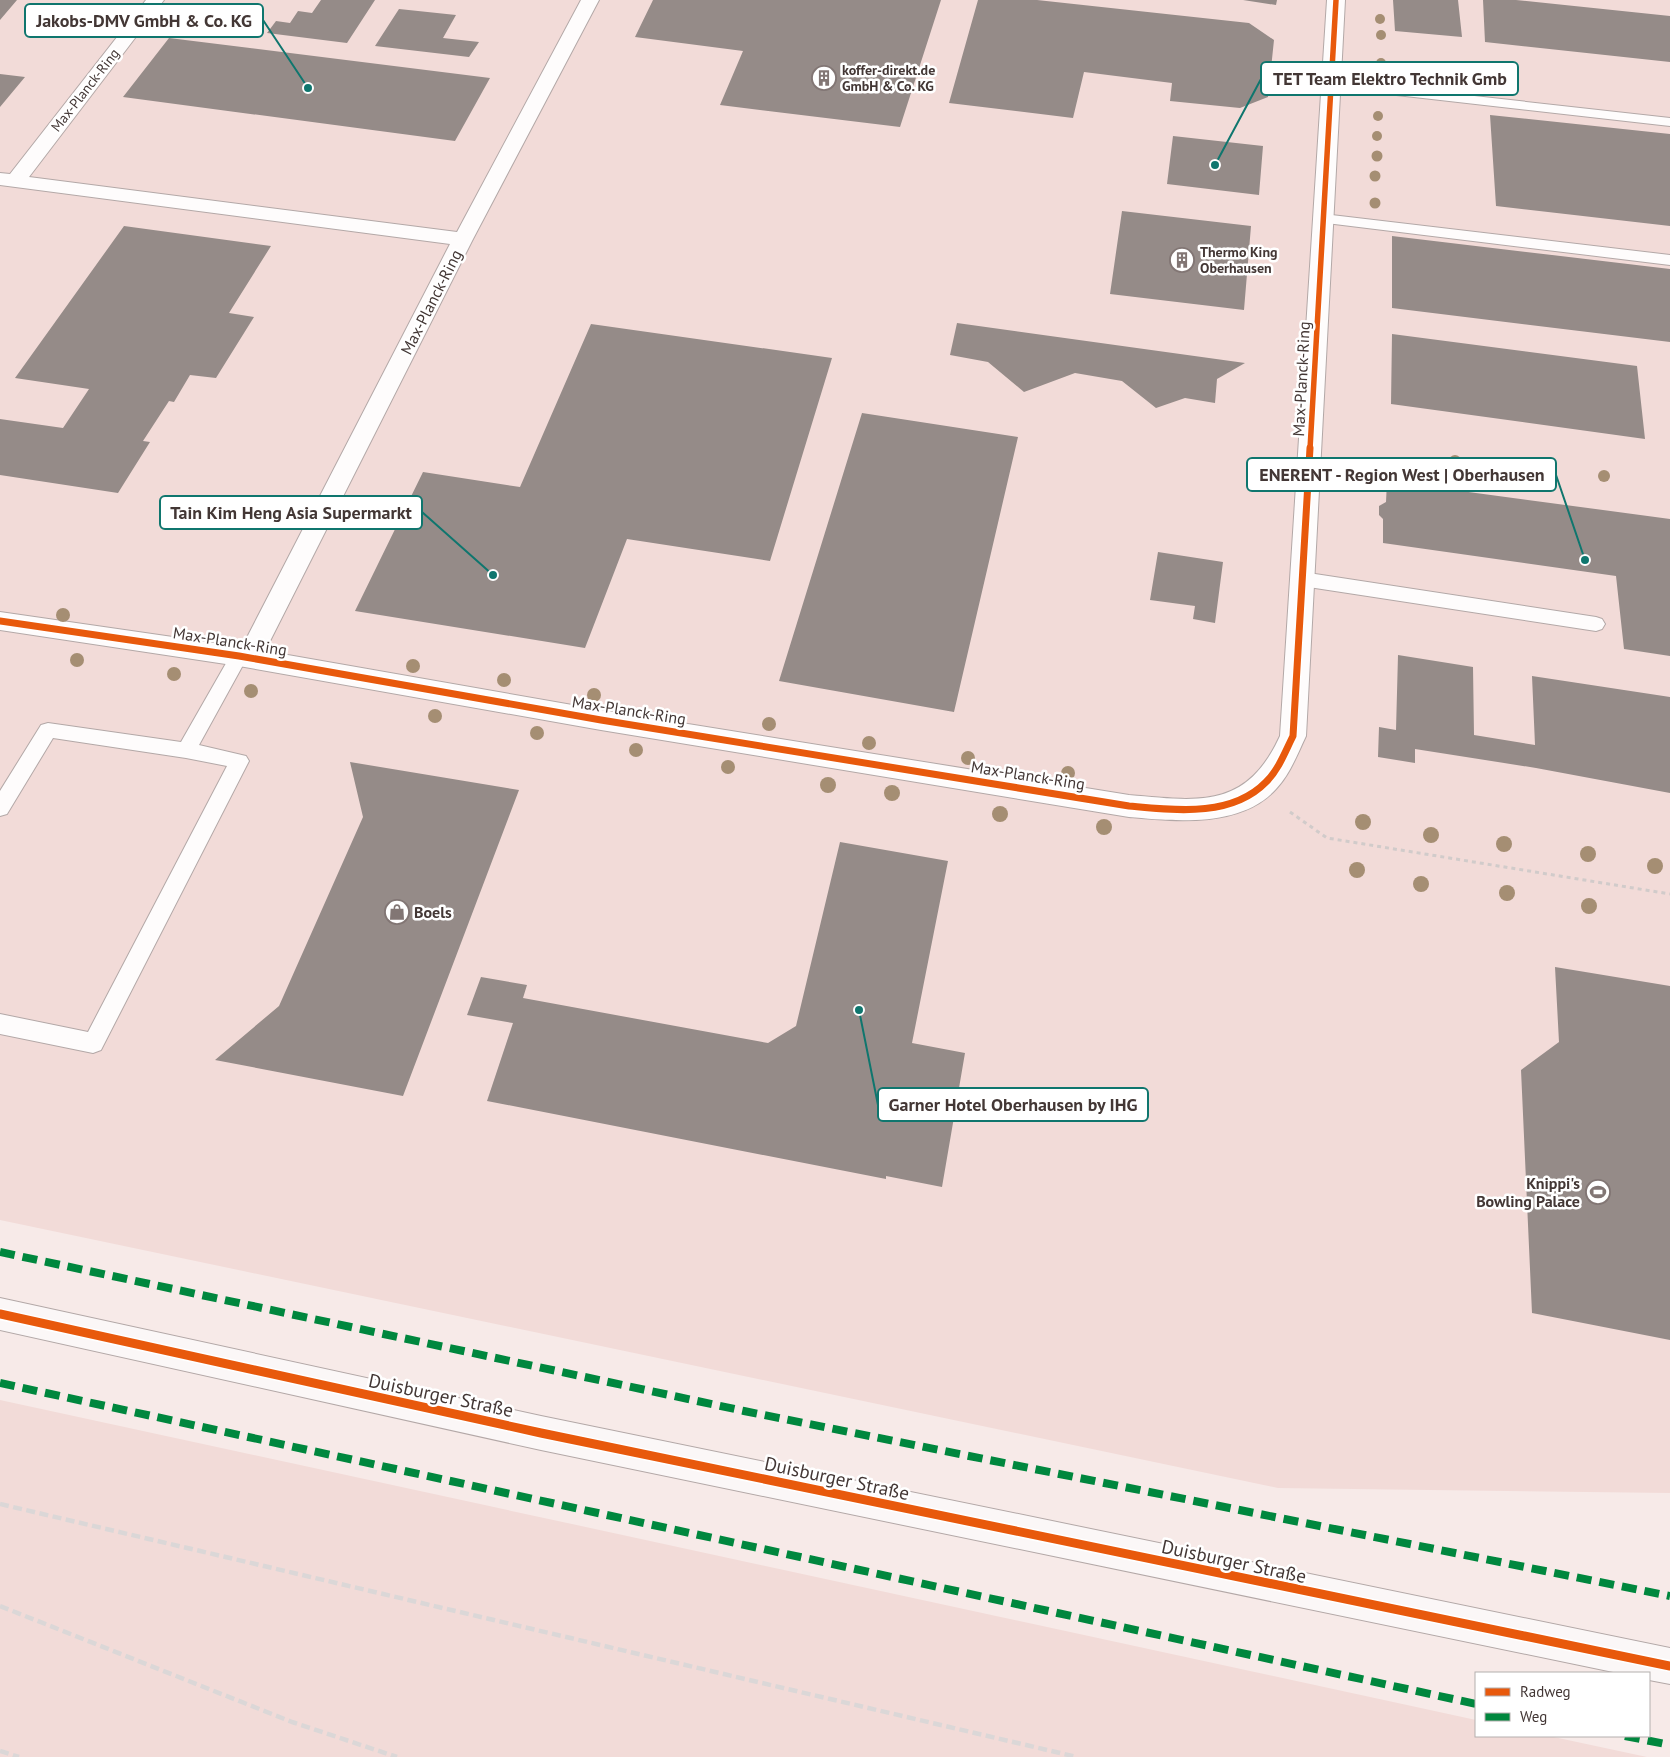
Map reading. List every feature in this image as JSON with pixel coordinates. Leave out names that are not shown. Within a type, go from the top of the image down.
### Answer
[{"type":"main road","name":"Duisburger Straße","points":[[0,1314],[561,1438],[1670,1666]]},
{"type":"street","name":"Max-Planck-Ring","points":[[7,180],[155,0]]},
{"type":"street","name":"Max-Planck-Ring","points":[[244,657],[590,0]]},
{"type":"street","name":"Max-Planck-Ring","points":[[0,620],[244,657],[601,720],[1129,806],[1180,810],[1204,809],[1221,807],[1248,796],[1258,790],[1276,771],[1287,753],[1292,736],[1336,0]]},
{"type":"street","name":"Max-Planck-Ring","points":[[7,180],[463,240]]},
{"type":"lane","points":[[1331,84],[1670,122]]},
{"type":"lane","points":[[1323,219],[1670,260]]},
{"type":"lane","points":[[1302,579],[1596,624]]},
{"type":"lane","points":[[186,750],[244,657]]},
{"type":"lane","points":[[0,808],[48,730],[186,750],[239,761],[93,1043],[0,1024]]},
{"type":"path","points":[[1258,790],[1327,838],[1670,894]]},
{"type":"shaded area","points":[[0,0],[1670,0],[1670,1493],[1278,1488],[0,1220]]},
{"type":"shaded area","points":[[0,1400],[1475,1720],[1475,1737],[1554,1737],[1647,1757],[0,1757]]},
{"type":"building","points":[[0,0],[17,0],[0,20]]},
{"type":"building","points":[[321,0],[375,0],[347,43],[267,33],[276,21],[290,23],[298,11],[312,13]]},
{"type":"building","name":"koffer-direkt.de GmbH & Co. KG","points":[[653,0],[941,0],[900,127],[720,105],[743,51],[635,37]]},
{"type":"building","points":[[978,0],[1037,0],[1249,23],[1274,40],[1268,97],[1240,108],[1170,101],[1172,83],[1084,72],[1073,118],[949,103]]},
{"type":"building","points":[[1243,0],[1277,0],[1276,5]]},
{"type":"building","points":[[1393,0],[1458,0],[1462,37],[1395,31]]},
{"type":"building","points":[[1483,0],[1516,0],[1670,16],[1670,62],[1485,42]]},
{"type":"building","points":[[399,9],[456,15],[443,38],[479,42],[469,57],[375,46]]},
{"type":"building","points":[[169,38],[490,78],[455,141],[123,97]]},
{"type":"building","points":[[0,74],[25,77],[0,107]]},
{"type":"building","points":[[1490,115],[1670,134],[1670,226],[1496,206]]},
{"type":"building","points":[[1173,136],[1263,146],[1259,195],[1167,184]]},
{"type":"building","name":"Thermo King Oberhausen","points":[[1122,211],[1251,226],[1244,310],[1110,294]]},
{"type":"building","points":[[124,226],[271,246],[229,313],[254,317],[216,378],[190,375],[174,402],[169,401],[143,441],[150,442],[118,493],[0,475],[0,419],[63,428],[89,389],[15,378]]},
{"type":"building","points":[[1392,236],[1670,269],[1670,342],[1392,308]]},
{"type":"building","points":[[957,323],[1245,363],[1217,379],[1215,403],[1185,398],[1156,408],[1122,381],[1075,373],[1024,392],[988,362],[950,355]]},
{"type":"building","points":[[591,324],[832,358],[770,561],[627,539],[585,648],[355,611],[423,472],[520,487]]},
{"type":"building","points":[[1392,334],[1637,366],[1645,439],[1391,404]]},
{"type":"building","points":[[862,413],[1018,437],[954,712],[779,681]]},
{"type":"building","points":[[1387,481],[1670,519],[1670,656],[1624,649],[1616,576],[1383,543],[1383,519],[1379,515],[1379,506],[1386,502]]},
{"type":"building","points":[[1158,552],[1223,562],[1215,623],[1193,619],[1195,606],[1150,600]]},
{"type":"building","points":[[1398,655],[1473,667],[1474,735],[1535,745],[1532,676],[1670,697],[1670,793],[1536,768],[1415,749],[1415,763],[1378,757],[1379,727],[1396,730]]},
{"type":"building","name":"Boels","points":[[350,762],[519,790],[403,1096],[215,1060],[279,1006],[363,817]]},
{"type":"building","points":[[840,842],[948,861],[912,1043],[965,1053],[942,1187],[886,1176],[886,1179],[487,1101],[513,1023],[467,1015],[481,977],[527,985],[523,998],[768,1043],[796,1026]]},
{"type":"building","name":"Knippi's Bowling Palace","points":[[1555,967],[1670,986],[1670,1340],[1532,1313],[1521,1070],[1559,1042]]},
{"type":"railway","points":[[0,1504],[1077,1757]]},
{"type":"railway","points":[[0,1606],[292,1722],[397,1757]]},
{"type":"railway","points":[[0,1751],[19,1757]]},
{"type":"marked path","points":[[0,1252],[744,1411],[1670,1596]]},
{"type":"marked path","points":[[0,1383],[1475,1704]]},
{"type":"marked path","points":[[1630,1737],[1670,1745]]},
{"type":"cycle path","points":[[0,621],[239,656],[601,720],[1129,806],[1181,809],[1205,808],[1228,804],[1248,796],[1265,783],[1281,763],[1293,736],[1336,0]]},
{"type":"cycle path","points":[[0,1314],[541,1433],[1670,1666]]},
{"type":"place","name":"koffer-direkt.de GmbH & Co. KG","points":[[824,78]]},
{"type":"place","name":"Jakobs-DMV GmbH & Co. KG","points":[[308,88]]},
{"type":"place","name":"TET Team Elektro Technik Gmb","points":[[1215,165]]},
{"type":"place","name":"Thermo King Oberhausen","points":[[1182,260]]},
{"type":"place","name":"ENERENT - Region West | Oberhausen","points":[[1585,560]]},
{"type":"place","name":"Tain Kim Heng Asia Supermarkt","points":[[493,575]]},
{"type":"place","name":"Boels","points":[[397,912]]},
{"type":"place","name":"Garner Hotel Oberhausen by IHG","points":[[859,1010]]},
{"type":"place","name":"Knippi's Bowling Palace","points":[[1598,1192]]}]
